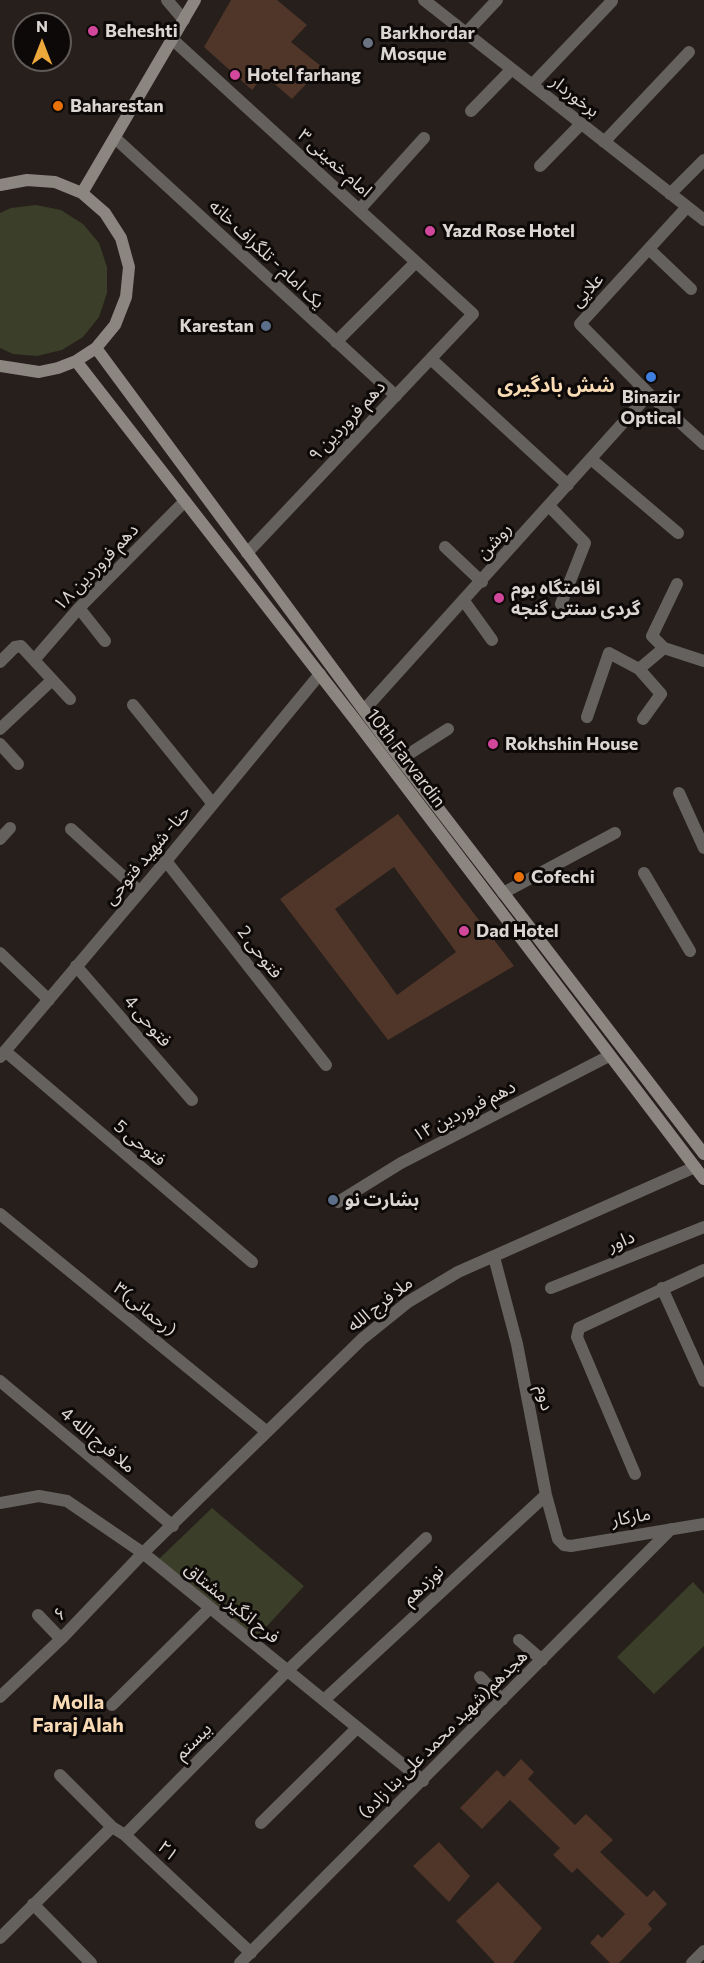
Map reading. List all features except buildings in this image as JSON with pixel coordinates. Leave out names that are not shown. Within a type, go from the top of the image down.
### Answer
[{"type":"main road","points":[[82,194],[195,0]]},
{"type":"main road","points":[[0,185],[27,180],[55,182],[82,194],[105,213],[121,238],[129,267],[126,297],[119,316],[115,325],[96,348],[76,361],[39,372],[0,366]]},
{"type":"main road","name":"10th Farvardin","points":[[96,348],[364,710],[704,1154]]},
{"type":"main road","name":"10th Farvardin","points":[[76,361],[320,674],[704,1179]]},
{"type":"street","points":[[167,0],[184,20]]},
{"type":"street","name":"برخوردار","points":[[424,0],[704,220]]},
{"type":"street","points":[[466,33],[497,0]]},
{"type":"street","points":[[532,85],[612,1]]},
{"type":"street","name":"امام خمینی ۳","points":[[172,39],[473,314]]},
{"type":"street","points":[[604,142],[689,52]]},
{"type":"street","points":[[471,111],[512,69]]},
{"type":"street","points":[[540,166],[581,124]]},
{"type":"street","name":"یک امام - تلگراف خانه","points":[[115,138],[396,396]]},
{"type":"street","points":[[359,210],[424,138]]},
{"type":"street","points":[[670,194],[704,160]]},
{"type":"street","name":"علایی","points":[[649,394],[580,324],[687,207]]},
{"type":"street","points":[[649,249],[691,289]]},
{"type":"street","points":[[336,342],[416,262]]},
{"type":"street","name":"دهم فروردین ۹","points":[[247,554],[473,314]]},
{"type":"street","points":[[431,359],[568,485]]},
{"type":"street","points":[[649,394],[704,444]]},
{"type":"street","name":"روشن","points":[[364,710],[482,582],[649,394]]},
{"type":"street","points":[[591,459],[678,533]]},
{"type":"street","name":"دهم فروردین ۱۸","points":[[34,660],[79,608],[185,501]]},
{"type":"street","points":[[549,506],[585,543],[561,604]]},
{"type":"street","points":[[445,547],[482,582]]},
{"type":"street","points":[[677,584],[652,636],[664,648],[704,661]]},
{"type":"street","points":[[464,601],[492,640]]},
{"type":"street","points":[[79,608],[105,641]]},
{"type":"street","points":[[0,662],[18,645],[70,699]]},
{"type":"street","points":[[639,669],[664,648]]},
{"type":"street","points":[[587,717],[609,653],[639,669],[661,694],[643,719]]},
{"type":"street","name":"حنا- شهید فتوحی","points":[[2,1054],[166,861],[320,674]]},
{"type":"street","points":[[0,729],[51,681]]},
{"type":"street","points":[[133,705],[213,804]]},
{"type":"street","points":[[401,759],[448,729]]},
{"type":"street","points":[[0,744],[18,764]]},
{"type":"street","points":[[679,793],[704,848]]},
{"type":"street","points":[[0,839],[10,828]]},
{"type":"street","points":[[71,829],[140,892]]},
{"type":"street","points":[[503,893],[615,833]]},
{"type":"street","name":"فتوحی 2","points":[[166,861],[326,1065]]},
{"type":"street","points":[[644,873],[690,951]]},
{"type":"street","points":[[0,953],[49,1000]]},
{"type":"street","name":"فتوحی 4","points":[[76,966],[192,1100]]},
{"type":"street","name":"فتوحی 5","points":[[2,1054],[252,1262]]},
{"type":"street","name":"دهم فروردین ۱۴","points":[[338,1202],[401,1163],[609,1056]]},
{"type":"street","name":"ملا فرج الله","points":[[143,1553],[362,1339],[408,1302],[458,1272],[695,1167]]},
{"type":"street","name":"۳(رحمانی)","points":[[0,1214],[267,1432]]},
{"type":"street","name":"داور","points":[[551,1288],[704,1227]]},
{"type":"street","name":"دوم","points":[[494,1257],[516,1344],[546,1495],[558,1539],[564,1545]]},
{"type":"street","points":[[635,1474],[577,1337],[579,1328],[704,1270]]},
{"type":"street","points":[[662,1288],[704,1381]]},
{"type":"street","name":"4 ملا فرج الله","points":[[0,1382],[173,1526]]},
{"type":"street","name":"نوزدهم","points":[[324,1700],[546,1495]]},
{"type":"street","name":"فرح انگیز مشتاق","points":[[0,1503],[39,1496],[67,1501],[143,1553],[423,1781]]},
{"type":"street","name":"مارکار","points":[[564,1545],[704,1524]]},
{"type":"street","name":"هجدهم(شهید محمد علی بنا زاده)","points":[[240,1963],[671,1529]]},
{"type":"street","name":"بیستم","points":[[125,1835],[287,1671],[426,1538]]},
{"type":"street","name":"۶","points":[[0,1697],[61,1639],[143,1553]]},
{"type":"street","points":[[111,1705],[209,1609]]},
{"type":"street","points":[[38,1615],[61,1639]]},
{"type":"street","points":[[519,1640],[542,1660]]},
{"type":"street","points":[[480,1677],[502,1700]]},
{"type":"street","points":[[261,1823],[357,1728]]},
{"type":"street","name":"۲۱","points":[[60,1775],[112,1827],[125,1835],[251,1953]]},
{"type":"street","points":[[0,1938],[112,1827]]},
{"type":"street","points":[[33,1904],[91,1963]]},
{"type":"street","points":[[692,1963],[704,1951]]},
{"type":"green space","points":[[36,205],[61,210],[83,224],[99,243],[107,267],[107,293],[99,317],[83,337],[62,350],[37,356],[13,354],[0,348],[0,213],[11,208]]},
{"type":"green space","points":[[212,1508],[304,1586],[255,1639],[159,1559]]},
{"type":"green space","points":[[693,1582],[704,1594],[704,1646],[654,1694],[617,1657]]},
{"type":"place","name":"Beheshti","points":[[93,31]]},
{"type":"place","name":"Barkhordar Mosque","points":[[368,43]]},
{"type":"place","name":"Hotel farhang","points":[[235,75]]},
{"type":"place","name":"Baharestan","points":[[58,106]]},
{"type":"place","name":"Yazd Rose Hotel","points":[[430,231]]},
{"type":"place","name":"Karestan","points":[[266,326]]},
{"type":"place","name":"Binazir Optical","points":[[651,377]]},
{"type":"place","name":"اقامتگاه بوم گردی سنتی گنجه","points":[[499,598]]},
{"type":"place","name":"Rokhshin House","points":[[493,744]]},
{"type":"place","name":"Cofechi","points":[[519,877]]},
{"type":"place","name":"Dad Hotel","points":[[464,931]]},
{"type":"place","name":"بشارت نو","points":[[333,1200]]},
{"type":"district","name":"شش بادگیری","points":[[556,385]]},
{"type":"district","name":"Molla Faraj Alah","points":[[78,1714]]}]
